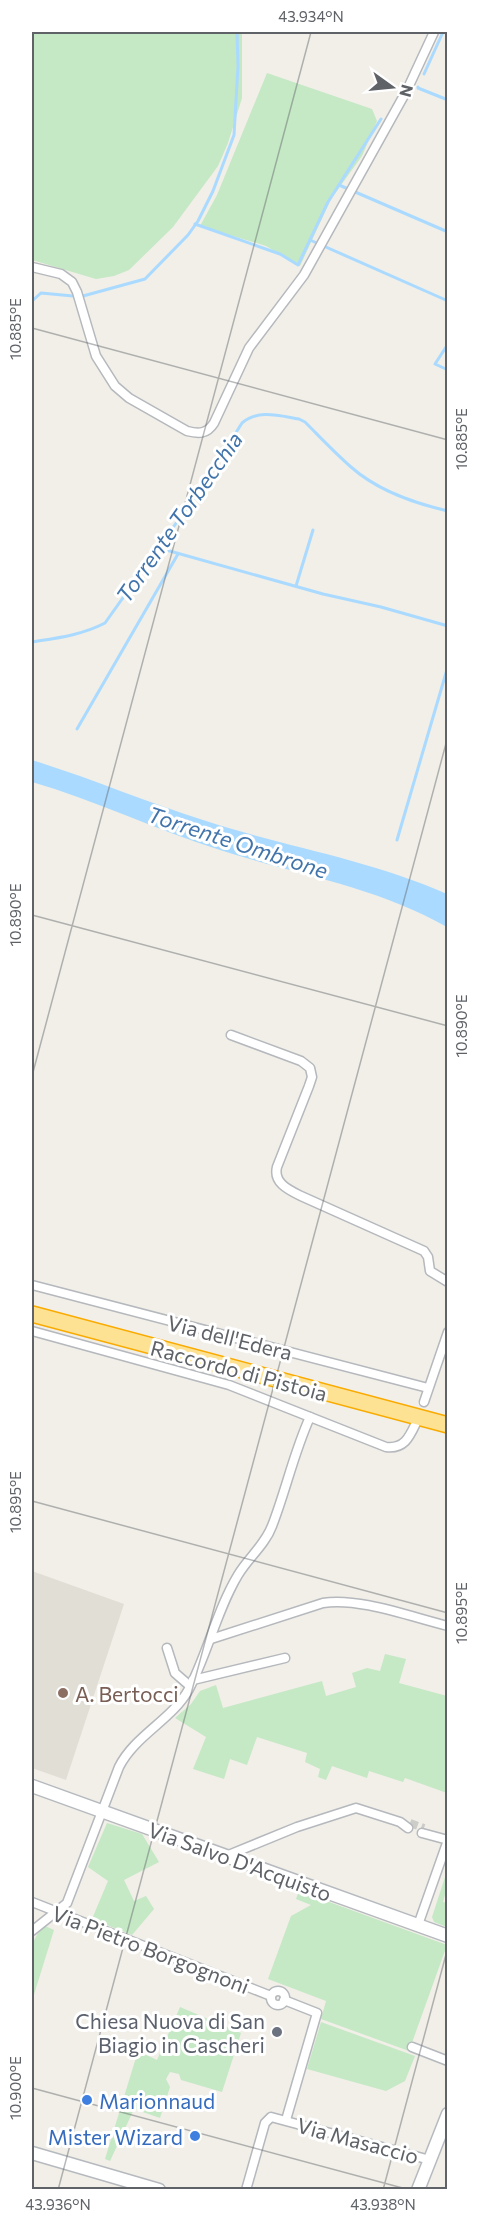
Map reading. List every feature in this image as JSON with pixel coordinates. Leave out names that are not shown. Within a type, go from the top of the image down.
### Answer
[{"type":"highway","name":"Raccordo di Pistoia","points":[[32,1304],[447,1414]]},
{"type":"highway","name":"Raccordo di Pistoia","points":[[32,1314],[447,1425]]},
{"type":"street","points":[[32,267],[60,274],[72,282],[96,356],[109,378],[123,394],[183,429],[199,434],[207,431],[214,423],[231,382],[257,335],[304,275],[407,90],[434,32]]},
{"type":"street","points":[[231,1035],[301,1061],[310,1068],[312,1077],[277,1167],[279,1181],[289,1190],[301,1196],[424,1251],[428,1257],[430,1271],[447,1282]]},
{"type":"street","name":"Via dell'Edera","points":[[32,1285],[428,1388]]},
{"type":"street","points":[[32,1330],[230,1384],[364,1440],[391,1448],[405,1443],[416,1423]]},
{"type":"street","points":[[424,1402],[447,1332]]},
{"type":"street","points":[[32,1931],[68,1902],[126,1754],[181,1700],[191,1683],[238,1574],[270,1531],[300,1439],[310,1418]]},
{"type":"street","points":[[211,1639],[323,1603],[336,1601],[447,1626]]},
{"type":"street","points":[[166,1648],[175,1673],[191,1683],[285,1658]]},
{"type":"street","name":"Via Salvo D'Acquisto","points":[[32,1786],[447,1936]]},
{"type":"street","points":[[226,1856],[297,1827],[357,1808],[407,1825]]},
{"type":"street","points":[[418,1925],[445,1839],[423,1831]]},
{"type":"street","points":[[246,1863],[258,1842]]},
{"type":"street","name":"Via Pietro Borgognoni","points":[[32,1902],[271,1996],[272,2002],[277,2005],[284,2000],[317,2013],[286,2120]]},
{"type":"street","points":[[412,2047],[447,2061]]},
{"type":"street","points":[[418,2190],[447,2114]]},
{"type":"street","points":[[246,2190],[267,2120],[273,2117],[286,2120]]},
{"type":"street","name":"Via Masaccio","points":[[286,2120],[430,2160]]},
{"type":"street","points":[[32,2152],[159,2190]]},
{"type":"shaded area","name":"A. Bertocci","points":[[32,1571],[124,1604],[66,1780],[32,1768]]},
{"type":"green space","points":[[32,32],[242,32],[242,98],[218,166],[173,227],[129,270],[114,276],[96,279],[32,260]]},
{"type":"green space","points":[[267,73],[372,109],[377,121],[362,156],[331,199],[300,266],[266,246],[200,226],[217,195]]},
{"type":"green space","points":[[385,1654],[406,1659],[399,1683],[447,1696],[447,1793],[405,1778],[403,1782],[369,1771],[367,1778],[332,1766],[326,1780],[318,1777],[320,1769],[305,1762],[307,1753],[257,1737],[247,1765],[230,1759],[224,1779],[193,1769],[206,1737],[175,1718],[191,1704],[200,1691],[216,1685],[223,1708],[322,1681],[326,1696],[356,1687],[352,1673],[367,1668],[380,1671]]},
{"type":"green space","points":[[107,1823],[142,1834],[159,1862],[124,1880],[134,1901],[146,1896],[154,1909],[132,1935],[92,1919],[108,1881],[88,1867]]},
{"type":"green space","points":[[447,1871],[447,1887],[443,1902],[447,1903],[447,1927],[434,1922],[432,1917]]},
{"type":"green space","points":[[299,1891],[447,1945],[409,2051],[321,2019],[326,2001],[268,1979],[291,1916],[311,1905],[296,1899]]},
{"type":"green space","points":[[45,1926],[54,1930],[32,2001],[32,1944]]},
{"type":"green space","points":[[180,2007],[241,2033],[222,2092],[181,2080],[179,2074],[170,2072],[166,2079],[170,2087],[160,2118],[134,2109],[110,2161],[105,2159],[138,2051],[157,2060]]},
{"type":"green space","points":[[321,2022],[415,2056],[405,2081],[386,2091],[307,2069]]},
{"type":"water","name":"Torrente Ombrone","points":[[32,760],[203,820],[388,871],[447,894],[447,927],[421,913],[365,891],[220,850],[79,797],[32,782]]},
{"type":"waterway","points":[[83,296],[145,279],[188,235],[198,221],[213,191],[234,135],[238,66],[237,32]]},
{"type":"waterway","points":[[424,74],[443,32]]},
{"type":"waterway","points":[[418,87],[448,100]]},
{"type":"waterway","points":[[195,224],[280,254],[298,265],[328,202],[381,119]]},
{"type":"waterway","points":[[339,185],[448,232]]},
{"type":"waterway","points":[[310,240],[448,301]]},
{"type":"waterway","points":[[32,301],[41,293],[73,296]]},
{"type":"waterway","points":[[448,344],[435,364],[448,370]]},
{"type":"waterway","name":"Torrente Torbecchia","points":[[32,642],[78,633],[105,623],[199,491],[242,423],[255,416],[277,415],[299,419],[305,422],[351,467],[373,483],[409,500],[448,511]]},
{"type":"waterway","points":[[296,586],[313,530]]},
{"type":"waterway","points":[[159,548],[448,626]]},
{"type":"waterway","points":[[77,729],[178,554]]},
{"type":"waterway","points":[[397,840],[448,666]]},
{"type":"tunnel","points":[[410,1823],[424,1828]]},
{"type":"place","name":"A. Bertocci","points":[[63,1693]]},
{"type":"place","name":"Chiesa Nuova di San Biagio in Cascheri","points":[[277,2032]]},
{"type":"place","name":"Marionnaud","points":[[87,2100]]},
{"type":"place","name":"Mister Wizard","points":[[195,2136]]}]
